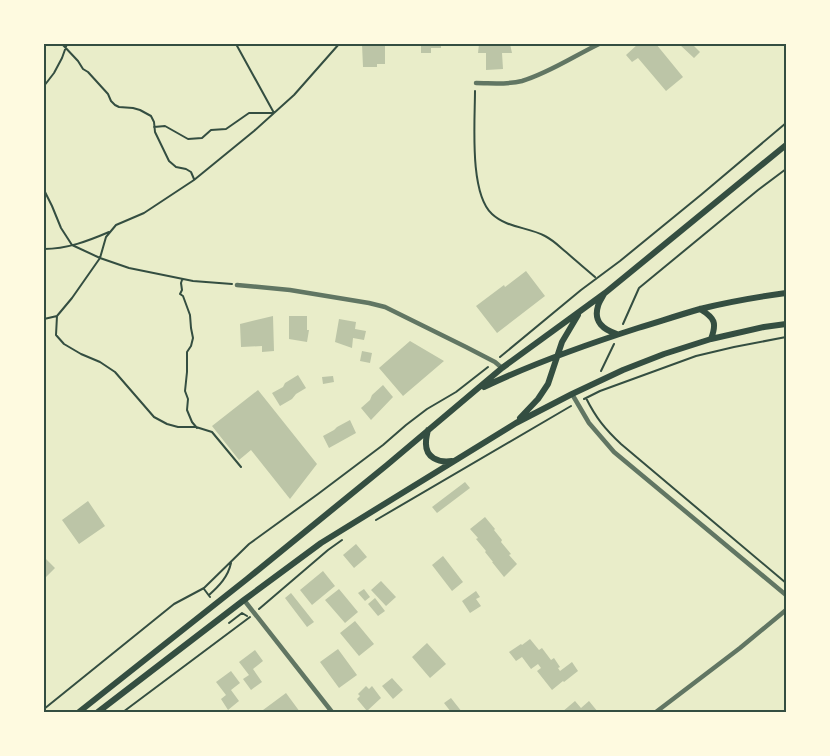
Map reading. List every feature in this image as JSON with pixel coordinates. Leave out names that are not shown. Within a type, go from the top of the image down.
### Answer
[{"type":"main road","points":[[79,712],[247,579],[502,368],[605,293],[786,145]]},
{"type":"main road","points":[[605,293],[597,307],[599,322],[608,332],[619,334]]},
{"type":"main road","points":[[474,392],[512,373],[557,355],[619,334],[700,309],[786,293]]},
{"type":"main road","points":[[700,309],[709,314],[714,321],[715,330],[711,339]]},
{"type":"main road","points":[[516,423],[538,399],[548,384],[562,342],[580,312]]},
{"type":"main road","points":[[98,712],[321,543],[516,423],[623,370],[664,354],[711,339],[786,324]]},
{"type":"main road","points":[[428,430],[426,443],[427,451],[431,457],[447,462],[457,460]]},
{"type":"street","points":[[476,83],[521,81],[541,74],[599,44]]},
{"type":"street","points":[[237,285],[290,290],[385,307],[494,362],[502,368]]},
{"type":"street","points":[[572,394],[589,423],[614,452],[786,595]]},
{"type":"street","points":[[244,600],[332,712]]},
{"type":"street","points":[[656,712],[740,648],[786,610]]},
{"type":"path","points":[[62,44],[108,94],[115,105],[119,108],[133,108],[146,112],[151,116],[155,132],[169,161],[176,167],[191,172],[194,180]]},
{"type":"path","points":[[44,86],[54,73],[68,44]]},
{"type":"path","points":[[236,44],[274,113]]},
{"type":"path","points":[[241,467],[212,432],[197,428],[178,427],[154,417],[115,372],[100,362],[80,354],[64,344],[56,335],[57,316],[100,258],[106,237],[116,225],[144,213],[194,180],[254,131],[294,95],[339,44]]},
{"type":"path","points":[[476,83],[474,136],[477,179],[480,193],[488,209],[505,223],[544,236],[554,242],[596,278]]},
{"type":"path","points":[[154,127],[164,126],[188,139],[202,138],[211,130],[226,129],[249,113],[274,113]]},
{"type":"path","points":[[44,709],[174,604],[204,588],[249,544],[383,445],[427,409],[456,392],[494,362],[695,200],[786,123]]},
{"type":"path","points":[[596,383],[639,288],[786,169]]},
{"type":"path","points":[[44,190],[61,228],[72,245],[100,258],[129,268],[183,279],[237,285]]},
{"type":"path","points":[[44,249],[57,249],[88,242],[111,231]]},
{"type":"path","points":[[183,279],[180,294],[183,296],[190,315],[190,328],[193,338],[187,352],[185,391],[188,399],[187,410],[197,428]]},
{"type":"path","points":[[44,319],[57,316]]},
{"type":"path","points":[[371,523],[576,402],[696,356],[786,337]]},
{"type":"path","points":[[586,398],[598,420],[608,432],[786,583]]},
{"type":"path","points":[[123,712],[254,613],[328,550],[348,537]]},
{"type":"path","points":[[208,595],[226,577],[232,560]]},
{"type":"building","points":[[362,44],[385,44],[385,64],[377,64],[377,67],[363,67]]},
{"type":"building","points":[[421,44],[441,44],[441,48],[431,48],[431,53],[421,53]]},
{"type":"building","points":[[479,44],[510,44],[512,53],[502,53],[503,69],[486,70],[486,53],[478,53]]},
{"type":"building","points":[[638,44],[656,44],[683,77],[666,91],[638,58],[632,62],[626,55]]},
{"type":"building","points":[[679,44],[692,44],[700,52],[694,58]]},
{"type":"building","points":[[526,271],[545,296],[497,333],[476,306]]},
{"type":"building","points":[[273,316],[274,351],[262,352],[262,346],[241,347],[240,324]]},
{"type":"building","points":[[289,316],[307,316],[307,330],[309,330],[307,342],[289,339]]},
{"type":"building","points":[[339,319],[356,322],[355,329],[366,331],[364,340],[353,338],[352,348],[335,342]]},
{"type":"building","points":[[410,341],[444,361],[403,396],[379,368]]},
{"type":"building","points":[[362,351],[372,353],[370,363],[360,361]]},
{"type":"building","points":[[298,375],[306,388],[280,406],[272,393]]},
{"type":"building","points":[[333,376],[334,382],[323,384],[322,377]]},
{"type":"building","points":[[383,385],[393,397],[371,420],[361,408]]},
{"type":"building","points":[[258,390],[317,464],[290,499],[251,450],[239,460],[212,426]]},
{"type":"building","points":[[350,420],[356,433],[329,448],[323,436]]},
{"type":"building","points":[[465,482],[470,488],[437,513],[432,507]]},
{"type":"building","points":[[88,501],[105,526],[79,544],[62,520]]},
{"type":"building","points":[[485,517],[511,554],[509,555],[517,564],[504,577],[470,529]]},
{"type":"building","points":[[356,544],[367,557],[354,568],[343,555]]},
{"type":"building","points":[[443,556],[463,582],[452,591],[432,565]]},
{"type":"building","points":[[44,559],[55,568],[44,579]]},
{"type":"building","points":[[323,571],[335,586],[312,605],[300,590]]},
{"type":"building","points":[[381,581],[396,597],[386,606],[371,590]]},
{"type":"building","points":[[339,589],[358,612],[345,623],[325,600]]},
{"type":"building","points":[[364,589],[370,597],[365,601],[358,593]]},
{"type":"building","points":[[476,591],[480,597],[476,599],[481,606],[470,613],[462,601]]},
{"type":"building","points":[[291,593],[314,622],[307,627],[285,598]]},
{"type":"building","points":[[375,598],[385,611],[378,616],[368,604]]},
{"type":"building","points":[[355,621],[374,644],[359,656],[340,633]]},
{"type":"building","points":[[530,639],[539,650],[542,648],[551,660],[554,658],[560,667],[558,668],[560,671],[572,662],[578,671],[552,690],[537,671],[541,668],[538,664],[531,669],[522,657],[516,661],[509,652]]},
{"type":"building","points":[[427,643],[446,664],[430,678],[412,657]]},
{"type":"building","points":[[338,649],[357,675],[339,688],[320,662]]},
{"type":"building","points":[[255,650],[263,661],[253,669],[262,682],[251,690],[243,679],[249,675],[239,662]]},
{"type":"building","points":[[231,671],[240,683],[231,690],[239,701],[228,710],[221,699],[226,695],[216,682]]},
{"type":"building","points":[[392,678],[403,690],[393,699],[382,686]]},
{"type":"building","points":[[366,686],[369,689],[372,686],[381,698],[367,711],[357,699],[360,696],[358,694]]},
{"type":"building","points":[[286,693],[300,712],[265,712],[263,710]]},
{"type":"building","points":[[451,698],[462,712],[451,712],[444,703]]},
{"type":"building","points":[[575,701],[581,708],[589,701],[598,712],[562,712]]}]
